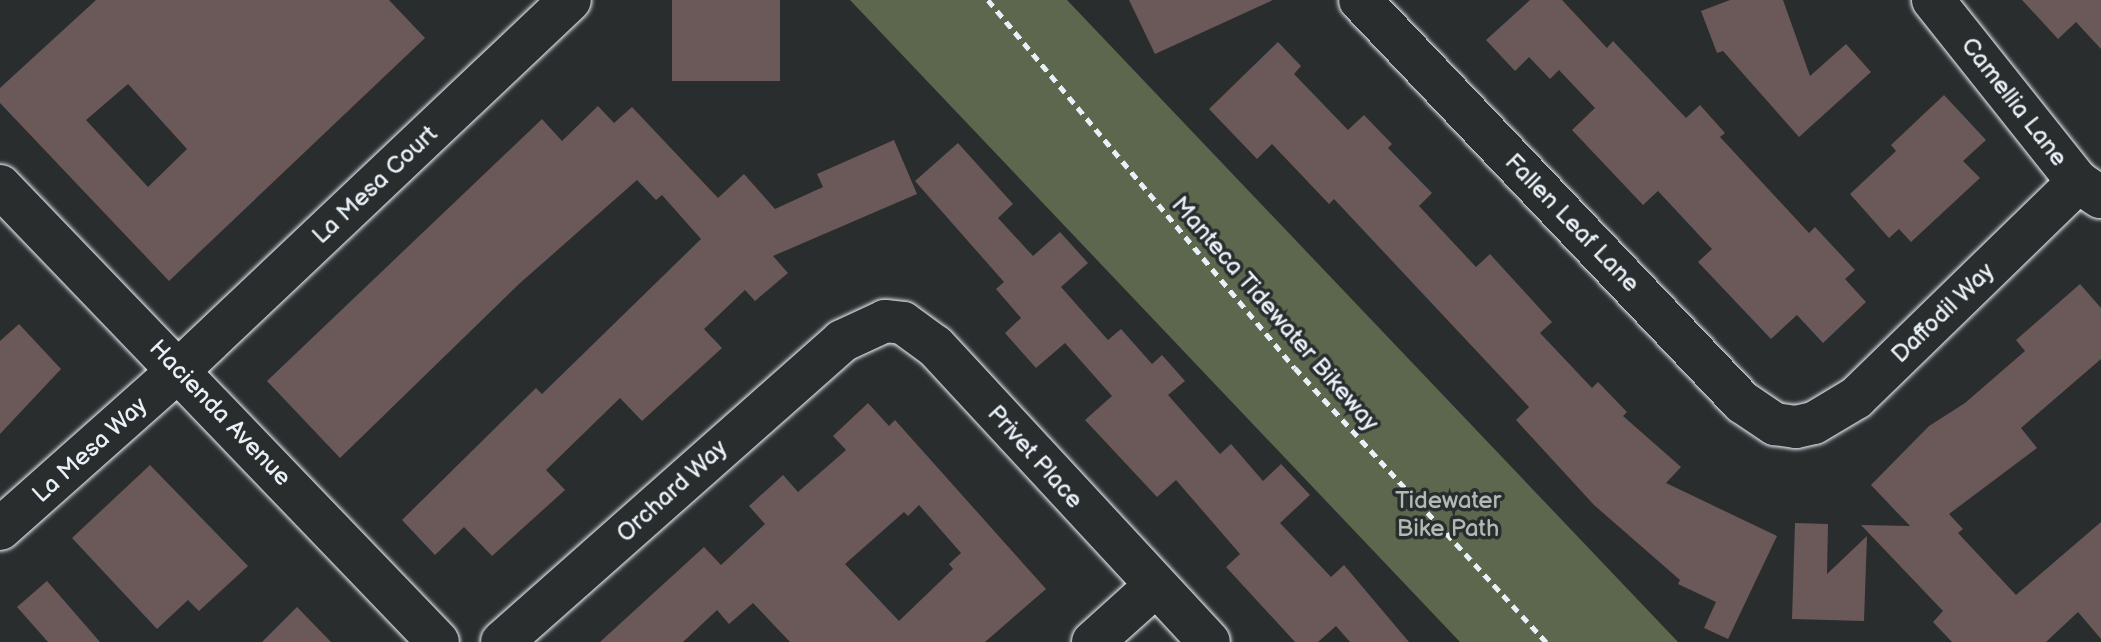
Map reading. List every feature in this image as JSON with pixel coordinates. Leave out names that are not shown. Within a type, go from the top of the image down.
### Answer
[{"type":"street","name":"La Mesa Court","points":[[179,370],[570,0]]},
{"type":"street","name":"Fallen Leaf Lane","points":[[1360,0],[1742,402],[1775,424],[1796,427]]},
{"type":"street","name":"Camellia Lane","points":[[1933,0],[2090,190]]},
{"type":"street","name":"Hacienda Avenue","points":[[0,186],[438,642]]},
{"type":"street","name":"Daffodil Way","points":[[1796,427],[1814,423],[1856,398],[2090,190]]},
{"type":"street","name":"Privet Place","points":[[842,341],[885,321],[903,323],[935,346],[1154,587],[1209,642]]},
{"type":"street","name":"Orchard Way","points":[[502,642],[842,341]]},
{"type":"street","name":"La Mesa Way","points":[[0,529],[179,370]]},
{"type":"street","points":[[1093,642],[1154,587]]},
{"type":"path","name":"Manteca Tidewater Bikeway","points":[[988,0],[1285,357],[1546,642]]},
{"type":"green space","name":"Tidewater Bike Path","points":[[850,0],[1067,0],[1678,642],[1460,642]]},
{"type":"building","points":[[96,0],[389,0],[425,38],[169,281],[0,103],[0,88]],"holes":[[[128,84],[187,149],[148,187],[86,120]]]},
{"type":"building","points":[[672,0],[780,0],[780,81],[672,81]]},
{"type":"building","points":[[1129,0],[1273,0],[1155,54]]},
{"type":"building","points":[[1530,0],[1562,0],[1607,48],[1613,41],[1686,118],[1700,105],[1725,133],[1720,137],[1809,233],[1815,227],[1855,270],[1845,279],[1866,302],[1823,343],[1797,315],[1771,339],[1698,262],[1712,249],[1658,191],[1643,205],[1572,130],[1595,108],[1559,70],[1550,79],[1529,57],[1515,71],[1486,40]]},
{"type":"building","points":[[1730,0],[1783,0],[1810,76],[1846,44],[1871,72],[1799,137],[1723,51],[1717,53],[1701,11]]},
{"type":"building","points":[[2022,0],[2101,0],[2101,49],[2076,22],[2058,39]]},
{"type":"building","points":[[1278,42],[1301,66],[1294,74],[1348,130],[1364,115],[1392,144],[1388,148],[1432,193],[1419,206],[1476,267],[1490,254],[1552,322],[1540,333],[1592,388],[1598,382],[1627,412],[1623,416],[1681,467],[1666,483],[1777,536],[1728,639],[1704,628],[1716,602],[1678,584],[1680,580],[1594,505],[1516,420],[1529,407],[1334,199],[1329,204],[1272,144],[1257,159],[1209,109]]},
{"type":"building","points":[[1944,95],[1986,140],[1963,161],[1980,178],[1911,242],[1899,229],[1889,238],[1850,194],[1896,151],[1891,145]]},
{"type":"building","points":[[598,106],[614,123],[632,107],[718,198],[744,174],[775,209],[823,187],[817,174],[894,140],[917,194],[773,256],[788,273],[755,301],[745,290],[704,329],[722,348],[642,421],[620,398],[546,470],[565,490],[492,556],[464,527],[435,555],[402,520],[536,388],[542,394],[701,239],[662,195],[656,200],[637,180],[519,284],[340,458],[267,381],[542,119],[562,141]]},
{"type":"building","points":[[958,143],[1013,204],[998,218],[1033,256],[1060,232],[1088,263],[1061,287],[1108,340],[1121,329],[1152,364],[1162,355],[1185,381],[1168,395],[1220,454],[1231,444],[1263,481],[1281,464],[1310,495],[1280,523],[1331,577],[1344,565],[1409,642],[1350,642],[1336,626],[1318,642],[1295,642],[1226,567],[1240,554],[1176,480],[1157,497],[1085,420],[1112,396],[1065,343],[1036,368],[1005,333],[1021,318],[996,289],[1004,282],[915,181]]},
{"type":"building","points":[[2080,284],[2101,308],[2101,359],[2021,428],[2037,448],[1949,514],[1963,529],[1958,533],[2016,595],[2101,522],[2101,639],[2078,612],[2046,642],[1952,642],[1933,622],[1943,611],[1861,525],[1910,526],[1871,485],[1929,426],[1965,403],[2025,351],[2016,340]]},
{"type":"building","points":[[19,324],[61,369],[0,434],[0,341]]},
{"type":"building","points":[[868,403],[889,426],[895,420],[1046,589],[985,642],[790,642],[753,603],[729,624],[717,610],[683,642],[600,642],[704,547],[721,565],[765,524],[749,506],[783,475],[798,492],[846,450],[833,436]],"holes":[[[919,505],[961,553],[949,564],[953,569],[899,621],[845,564],[904,512],[908,516]]]},
{"type":"building","points":[[150,465],[248,566],[199,611],[188,600],[157,629],[72,538]]},
{"type":"building","points":[[1795,523],[1828,524],[1827,574],[1867,536],[1864,621],[1792,619]]},
{"type":"building","points":[[47,581],[100,642],[48,642],[17,607]]},
{"type":"building","points":[[297,607],[331,642],[262,642]]}]
